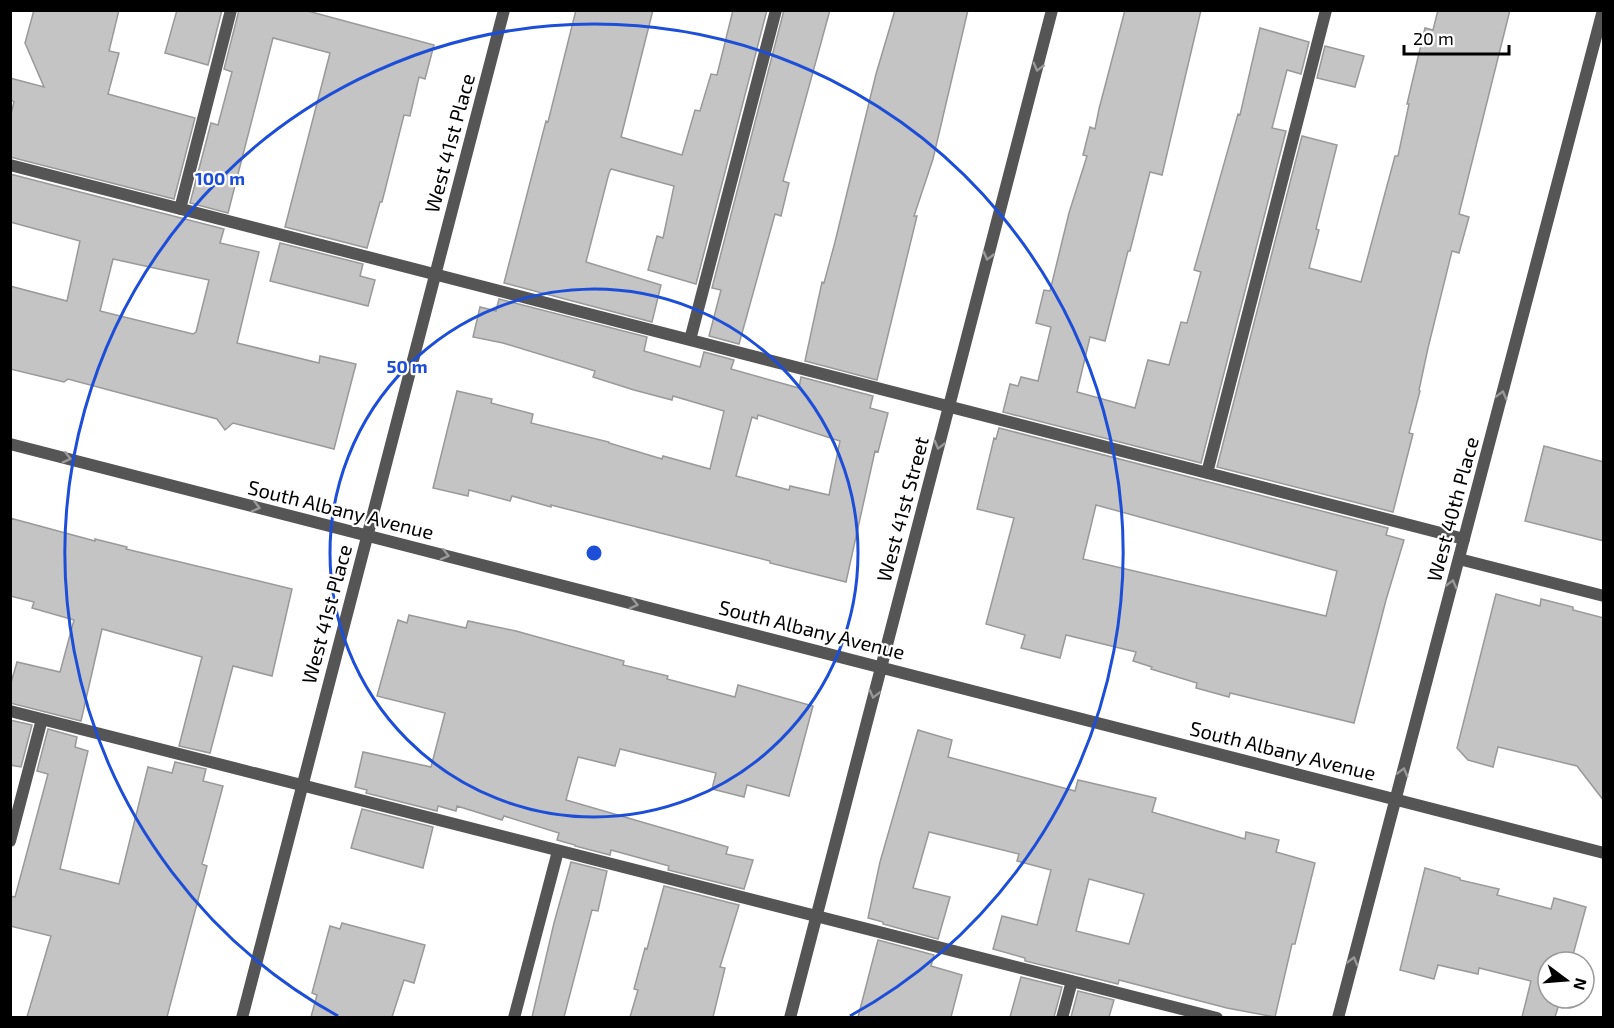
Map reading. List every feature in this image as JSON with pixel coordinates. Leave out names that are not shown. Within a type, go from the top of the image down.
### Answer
[{"type":"street","points":[[180,209],[231,10]]},
{"type":"street","name":"West 41st Place","points":[[242,1017],[504,10]]},
{"type":"street","points":[[690,340],[776,10]]},
{"type":"street","name":"West 41st Street","points":[[790,1017],[1052,10]]},
{"type":"street","points":[[1208,473],[1326,10]]},
{"type":"street","name":"West 40th Place","points":[[1338,1017],[1604,10]]},
{"type":"street","points":[[10,165],[1464,539]]},
{"type":"street","name":"South Albany Avenue","points":[[10,444],[1604,853]]},
{"type":"street","points":[[1459,559],[1604,596]]},
{"type":"street","points":[[10,711],[1217,1017]]},
{"type":"street","points":[[10,841],[42,719]]},
{"type":"street","points":[[514,1017],[558,850]]},
{"type":"street","points":[[1062,1017],[1072,981]]},
{"type":"building","points":[[34,10],[119,10],[109,51],[119,53],[108,94],[195,118],[174,199],[10,157],[10,118],[14,102],[10,99],[10,78],[44,87],[25,43]]},
{"type":"building","points":[[177,10],[222,10],[208,65],[165,53]]},
{"type":"building","points":[[239,10],[304,10],[434,45],[425,79],[419,77],[410,116],[404,115],[382,202],[380,202],[367,248],[285,227],[330,53],[273,38],[228,213],[190,203],[211,123],[218,125],[232,72],[224,69]]},
{"type":"building","points":[[576,10],[653,10],[621,137],[682,155],[695,110],[700,111],[711,74],[717,75],[733,10],[767,10],[696,284],[648,270],[657,236],[663,238],[674,186],[611,169],[609,173],[586,262],[661,285],[652,322],[504,283]]},
{"type":"building","points":[[784,10],[830,10],[783,181],[789,183],[781,216],[775,214],[739,344],[709,336],[721,290],[712,288]]},
{"type":"building","points":[[895,10],[968,10],[933,159],[914,216],[917,216],[877,380],[805,361],[822,282],[824,283],[876,74]]},
{"type":"building","points":[[1125,10],[1201,10],[1162,175],[1150,172],[1105,341],[1090,337],[1077,392],[1135,408],[1148,360],[1169,365],[1181,322],[1187,323],[1201,272],[1194,270],[1238,114],[1240,115],[1260,28],[1309,42],[1301,74],[1287,70],[1272,128],[1286,131],[1201,463],[1003,412],[1010,384],[1018,386],[1021,377],[1038,381],[1051,327],[1036,323],[1044,290],[1050,291],[1069,213],[1087,156],[1083,155],[1090,127],[1095,129]]},
{"type":"building","points":[[1438,10],[1510,10],[1459,214],[1469,217],[1459,253],[1452,251],[1409,433],[1413,434],[1393,512],[1217,467],[1302,136],[1337,145],[1316,229],[1319,230],[1309,268],[1361,282],[1395,156],[1398,156],[1409,104],[1407,104],[1425,28],[1433,30]]},
{"type":"building","points":[[1325,46],[1364,56],[1355,87],[1317,78]]},
{"type":"building","points":[[10,174],[224,229],[220,243],[259,252],[237,343],[319,363],[320,356],[356,364],[334,449],[233,423],[225,430],[217,419],[68,379],[64,382],[10,369],[10,286],[67,301],[80,241],[10,222]],"holes":[[[113,259],[209,280],[196,332],[193,334],[100,311]]]},
{"type":"building","points":[[280,243],[363,264],[360,276],[375,280],[368,306],[270,281]]},
{"type":"building","points":[[499,299],[647,337],[644,351],[700,367],[704,352],[734,360],[731,369],[799,388],[801,377],[873,396],[870,408],[888,413],[878,452],[875,451],[846,582],[512,496],[510,501],[469,490],[468,496],[433,488],[457,391],[492,399],[491,403],[533,414],[531,423],[609,442],[662,459],[663,456],[710,469],[724,411],[673,396],[672,400],[634,390],[593,377],[595,371],[503,343],[473,337],[480,307],[496,311]],"holes":[[[758,415],[840,441],[829,495],[790,486],[789,490],[736,476],[752,417],[757,419]]]},
{"type":"building","points":[[999,428],[1388,528],[1386,535],[1404,540],[1354,723],[1230,693],[1229,697],[1196,688],[1197,683],[1133,661],[1136,652],[1066,635],[1060,658],[1021,648],[1025,635],[986,624],[1014,518],[977,509],[994,438],[996,439]],"holes":[[[1096,505],[1337,571],[1326,616],[1083,559]]]},
{"type":"building","points":[[1544,446],[1604,462],[1604,541],[1525,521]]},
{"type":"building","points":[[10,518],[292,589],[272,676],[233,666],[210,753],[179,746],[202,657],[102,629],[81,721],[10,703],[10,686],[17,662],[60,672],[74,620],[32,608],[34,602],[10,596]]},
{"type":"building","points":[[1496,594],[1540,606],[1541,599],[1604,618],[1604,801],[1577,766],[1498,747],[1493,767],[1468,760],[1457,748]]},
{"type":"building","points":[[409,615],[466,628],[468,621],[516,631],[624,661],[623,665],[735,697],[738,685],[813,706],[789,796],[747,785],[744,797],[712,789],[716,773],[620,749],[615,766],[578,757],[566,800],[728,847],[726,854],[753,860],[744,889],[668,870],[669,866],[611,850],[610,855],[575,846],[557,840],[559,833],[504,816],[502,820],[457,806],[456,811],[438,806],[437,811],[366,793],[367,790],[355,787],[363,752],[431,767],[445,713],[377,696],[398,620],[407,623]]},
{"type":"building","points":[[10,720],[32,725],[21,767],[10,765]]},
{"type":"building","points":[[48,729],[77,737],[75,747],[88,751],[60,869],[119,884],[148,767],[172,773],[175,762],[206,769],[203,781],[223,786],[202,864],[207,866],[167,1017],[27,1017],[51,936],[10,926],[10,896],[15,897],[48,774],[37,771]]},
{"type":"building","points":[[918,730],[952,740],[948,757],[1075,791],[1078,780],[1156,798],[1152,812],[1245,839],[1246,832],[1279,840],[1276,852],[1315,863],[1295,944],[1292,944],[1275,1017],[1227,1008],[1119,980],[1118,984],[1025,961],[1025,958],[993,949],[1002,916],[1037,925],[1051,870],[1017,861],[1019,854],[929,832],[913,888],[950,897],[938,939],[868,918],[880,862]],"holes":[[[1089,879],[1144,894],[1129,944],[1076,931]]]},
{"type":"building","points":[[362,809],[433,827],[423,868],[351,848]]},
{"type":"building","points":[[571,862],[607,871],[598,911],[592,910],[564,1017],[532,1017],[554,923]]},
{"type":"building","points":[[1425,868],[1460,878],[1460,880],[1499,889],[1497,895],[1551,909],[1554,898],[1586,907],[1574,950],[1536,950],[1536,1010],[1557,1010],[1555,1017],[1522,1017],[1531,981],[1479,968],[1478,974],[1438,965],[1434,979],[1400,970]]},
{"type":"building","points":[[664,886],[739,905],[720,967],[725,968],[713,1017],[630,1017],[638,990],[634,989]]},
{"type":"building","points":[[342,923],[425,945],[414,983],[404,980],[392,1017],[311,1017],[317,995],[312,993],[330,926],[340,929]]},
{"type":"building","points":[[878,940],[934,955],[931,966],[962,975],[951,1017],[858,1017]]},
{"type":"building","points":[[1021,977],[1062,987],[1054,1017],[1010,1017]]},
{"type":"building","points":[[1078,991],[1114,1000],[1109,1017],[1071,1017]]}]
